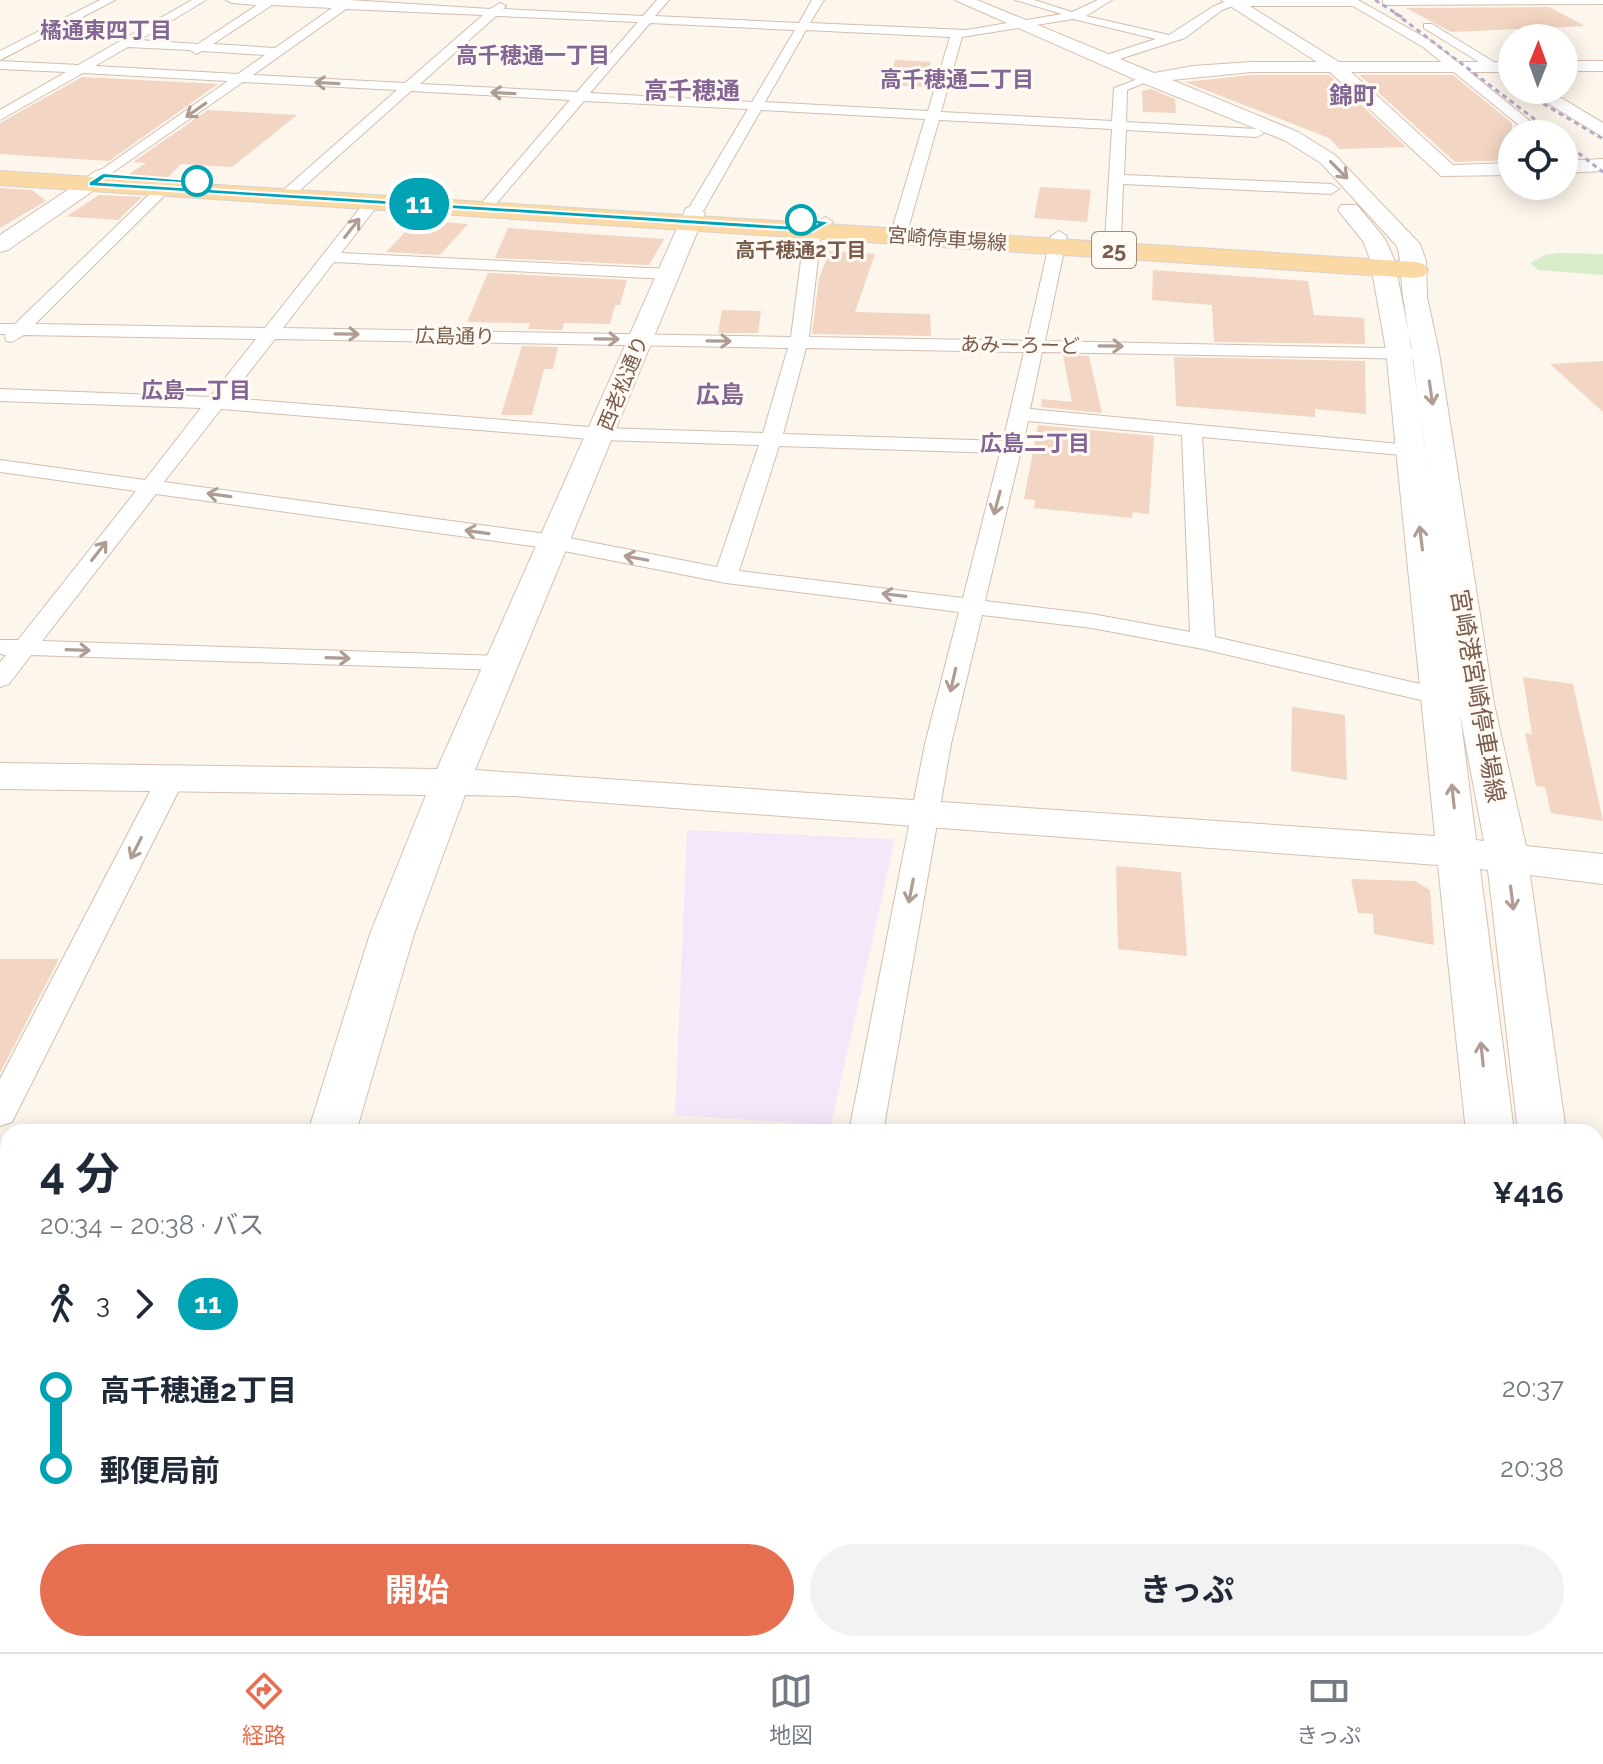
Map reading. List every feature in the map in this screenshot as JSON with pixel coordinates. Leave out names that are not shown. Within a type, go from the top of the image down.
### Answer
[{"type":"main road","name":"宮崎停車場線","points":[[0,168],[163,189],[289,192],[373,201],[487,204]]},
{"type":"main road","name":"宮崎停車場線","points":[[0,178],[98,180],[1398,264]]},
{"type":"street","points":[[0,56],[109,0]]},
{"type":"street","points":[[0,116],[200,0]]},
{"type":"street","points":[[232,0],[957,34],[1076,15],[1106,0]]},
{"type":"street","points":[[289,192],[507,0]]},
{"type":"street","points":[[487,204],[663,0]]},
{"type":"street","points":[[692,218],[818,0]]},
{"type":"street","points":[[943,0],[1016,27],[1104,60],[1144,81],[1291,136],[1328,159],[1393,225],[1408,244],[1398,264],[1302,159],[1257,133],[1016,27],[963,0]]},
{"type":"street","points":[[1021,0],[1171,39]]},
{"type":"street","points":[[1104,60],[1186,33],[1231,1],[1352,1],[1427,44],[1522,120]]},
{"type":"street","points":[[1231,1],[1335,67],[1448,172],[1498,170]]},
{"type":"street","points":[[1385,1],[1603,1]]},
{"type":"street","points":[[1385,1],[1498,65]]},
{"type":"street","points":[[158,74],[269,2]]},
{"type":"street","points":[[0,245],[98,180],[347,3]]},
{"type":"street","points":[[250,15],[326,17]]},
{"type":"street","points":[[899,231],[957,34]]},
{"type":"street","points":[[126,43],[278,52]]},
{"type":"street","points":[[106,55],[261,64]]},
{"type":"street","points":[[0,65],[1257,133]]},
{"type":"street","points":[[1578,66],[1603,66]]},
{"type":"street","points":[[1115,245],[1121,88],[1144,81],[1223,68],[1498,69]]},
{"type":"street","points":[[1558,104],[1603,131]]},
{"type":"street","points":[[1578,163],[1603,165]]},
{"type":"street","points":[[1117,179],[1331,189]]},
{"type":"street","points":[[0,348],[163,189]]},
{"type":"street","points":[[0,679],[12,648],[150,486],[373,201]]},
{"type":"street","name":"西老松通り","points":[[334,1124],[392,934],[451,781],[692,218]]},
{"type":"street","points":[[726,576],[799,342],[819,226]]},
{"type":"street","points":[[868,1124],[938,744],[1012,447],[1057,241]]},
{"type":"street","points":[[329,257],[668,274]]},
{"type":"street","name":"宮崎港宮崎停車場線","points":[[1398,264],[1415,297],[1412,352],[1458,701],[1459,852],[1489,1124]]},
{"type":"street","name":"広島通り","points":[[0,329],[641,339]]},
{"type":"street","name":"あみーろーど","points":[[641,339],[1412,352]]},
{"type":"street","points":[[0,395],[214,403],[602,434],[1012,447]]},
{"type":"street","points":[[1019,414],[1424,451]]},
{"type":"street","points":[[1192,429],[1203,642]]},
{"type":"street","points":[[0,466],[554,542],[726,576],[1092,621],[1203,642],[1458,701]]},
{"type":"street","points":[[12,648],[502,663]]},
{"type":"street","name":"宮崎港宮崎停車場線","points":[[1458,701],[1507,857],[1541,1124]]},
{"type":"street","points":[[0,776],[514,783],[1459,852],[1603,869]]},
{"type":"street","points":[[0,1112],[171,778]]},
{"type":"shaded area","points":[[687,830],[895,839],[831,1124],[675,1115]]},
{"type":"green space","points":[[1603,254],[1603,275],[1538,270],[1530,263],[1545,255]]},
{"type":"building","points":[[1549,7],[1585,26],[1498,24],[1498,30],[1451,32],[1406,8]]},
{"type":"building","points":[[895,60],[931,62],[925,87],[887,85]]},
{"type":"building","points":[[1251,75],[1329,75],[1406,147],[1340,149],[1329,138],[1185,82]]},
{"type":"building","points":[[1359,75],[1453,75],[1508,120],[1498,120],[1498,160],[1455,162]]},
{"type":"building","points":[[82,77],[218,84],[109,161],[0,154],[0,123]]},
{"type":"building","points":[[1151,89],[1175,99],[1176,113],[1143,112],[1142,91]]},
{"type":"building","points":[[208,110],[297,115],[232,167],[181,164],[166,179],[126,176],[146,163],[133,162]]},
{"type":"building","points":[[1040,187],[1091,190],[1087,222],[1034,218]]},
{"type":"building","points":[[0,188],[32,190],[46,201],[0,228]]},
{"type":"building","points":[[99,195],[142,197],[118,220],[62,216],[67,216]]},
{"type":"building","points":[[417,220],[468,224],[440,255],[386,252]]},
{"type":"building","points":[[508,228],[664,239],[649,265],[495,258]]},
{"type":"building","points":[[830,251],[875,254],[855,312],[930,314],[931,336],[812,334],[819,278]]},
{"type":"building","points":[[1153,270],[1308,281],[1314,315],[1364,318],[1365,344],[1214,342],[1212,305],[1152,300]]},
{"type":"building","points":[[488,273],[627,280],[620,305],[615,305],[610,324],[564,323],[562,330],[528,329],[530,323],[467,322]]},
{"type":"building","points":[[722,310],[761,311],[758,333],[718,333]]},
{"type":"building","points":[[522,346],[558,347],[553,369],[544,369],[532,415],[501,415]]},
{"type":"building","points":[[1063,355],[1089,356],[1102,413],[1041,407],[1042,399],[1072,402]]},
{"type":"building","points":[[1174,357],[1365,361],[1366,414],[1315,409],[1315,417],[1176,406]]},
{"type":"building","points":[[1603,361],[1603,412],[1550,364]]},
{"type":"building","points":[[1038,425],[1154,436],[1149,514],[1133,512],[1132,518],[1034,508],[1035,500],[1024,499]]},
{"type":"building","points":[[1523,677],[1573,684],[1603,821],[1551,813],[1545,787],[1536,786],[1525,733],[1532,734]]},
{"type":"building","points":[[1292,707],[1345,715],[1347,780],[1291,771]]},
{"type":"building","points":[[1116,866],[1181,872],[1187,956],[1118,949]]},
{"type":"building","points":[[1351,879],[1415,881],[1430,890],[1434,945],[1374,934],[1373,914],[1358,913]]},
{"type":"building","points":[[0,959],[59,959],[0,1073]]},
{"type":"railway","points":[[1375,0],[1405,19]]},
{"type":"railway","points":[[1395,13],[1536,120]]},
{"type":"railway","points":[[1544,104],[1603,139]]},
{"type":"railway","points":[[1578,153],[1603,172]]},
{"type":"bus line","name":"11","points":[[197,181],[103,175],[92,184],[813,230],[825,222],[801,220]]},
{"type":"place","name":"高千穂通2丁目","points":[[801,220]]},
{"type":"district","name":"橘通東四丁目","points":[[106,30]]},
{"type":"district","name":"高千穂通一丁目","points":[[533,55]]},
{"type":"district","name":"高千穂通二丁目","points":[[957,79]]},
{"type":"district","name":"高千穂通","points":[[692,90]]},
{"type":"district","name":"錦町","points":[[1353,95]]},
{"type":"district","name":"広島一丁目","points":[[196,390]]},
{"type":"district","name":"広島","points":[[720,394]]},
{"type":"district","name":"広島二丁目","points":[[1035,443]]}]
